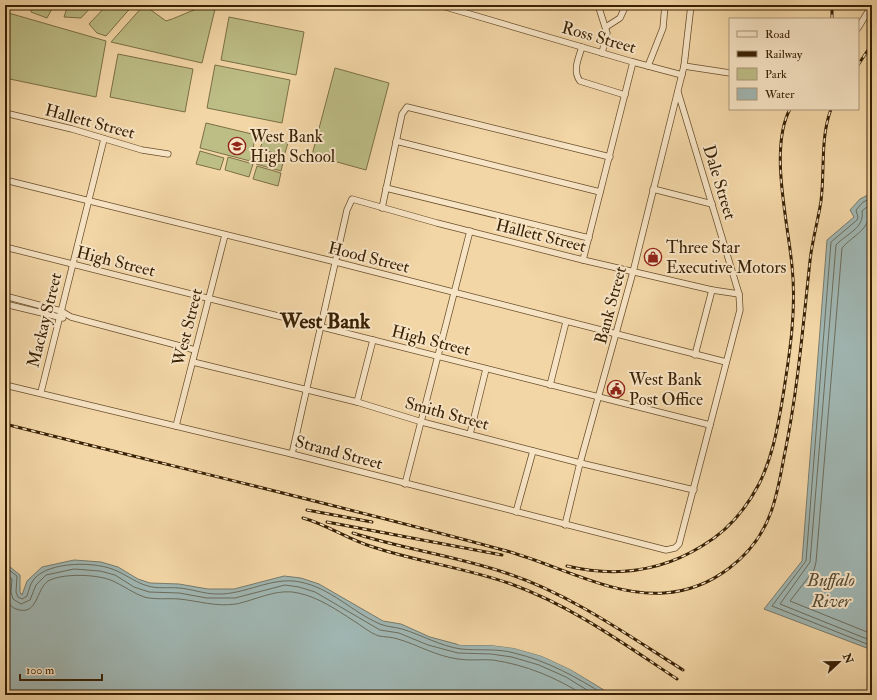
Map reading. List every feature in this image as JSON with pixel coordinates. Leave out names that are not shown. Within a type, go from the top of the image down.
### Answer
[{"type":"street","name":"Ross Street","points":[[438,5],[682,75]]},
{"type":"street","points":[[598,5],[606,27],[607,39],[602,53]]},
{"type":"street","points":[[606,27],[620,18],[626,5]]},
{"type":"street","points":[[648,66],[663,28],[665,5]]},
{"type":"street","name":"Bank Street","points":[[565,525],[580,463],[617,334],[678,92],[684,66],[691,5]]},
{"type":"street","points":[[859,26],[872,5]]},
{"type":"street","points":[[582,47],[576,71],[576,76],[580,81],[625,95]]},
{"type":"street","points":[[583,260],[633,62]]},
{"type":"street","points":[[684,66],[729,73]]},
{"type":"street","name":"Dale Street","points":[[666,550],[675,548],[679,544],[739,315],[739,294],[678,92]]},
{"type":"street","points":[[382,208],[402,112],[408,107],[610,157]]},
{"type":"street","name":"Hallett Street","points":[[5,112],[104,139],[168,154]]},
{"type":"street","name":"Mackay Street","points":[[41,392],[104,139]]},
{"type":"street","points":[[396,141],[600,192]]},
{"type":"street","name":"Hood Street","points":[[5,180],[336,262],[454,294],[726,362]]},
{"type":"street","points":[[386,188],[589,238]]},
{"type":"street","points":[[653,189],[712,204]]},
{"type":"street","name":"Hallett Street","points":[[336,262],[347,212],[350,202],[354,198],[382,208],[583,260],[712,290],[739,294]]},
{"type":"street","points":[[405,484],[470,231]]},
{"type":"street","name":"West Street","points":[[176,426],[225,235]]},
{"type":"street","name":"High Street","points":[[5,247],[320,328],[438,356],[598,398],[710,425]]},
{"type":"street","points":[[292,454],[336,262]]},
{"type":"street","points":[[695,355],[712,290]]},
{"type":"street","points":[[5,296],[62,311],[71,317],[195,350]]},
{"type":"street","points":[[5,304],[60,318],[71,317]]},
{"type":"street","points":[[550,385],[566,322]]},
{"type":"street","points":[[357,402],[373,340]]},
{"type":"street","name":"Smith Street","points":[[193,362],[306,391],[357,402],[422,422],[533,451],[694,490]]},
{"type":"street","points":[[470,434],[486,369]]},
{"type":"street","name":"Strand Street","points":[[5,384],[292,454],[666,550]]},
{"type":"street","points":[[516,512],[533,451]]},
{"type":"green space","points":[[32,5],[54,5],[47,18],[31,12]]},
{"type":"green space","points":[[68,5],[93,5],[81,18],[64,17]]},
{"type":"green space","points":[[107,5],[133,5],[106,36],[97,33],[89,24]]},
{"type":"green space","points":[[144,5],[166,21],[203,7],[216,5],[202,63],[111,42]]},
{"type":"green space","points":[[5,12],[106,41],[96,97],[5,78]]},
{"type":"green space","points":[[229,17],[304,32],[296,75],[221,60]]},
{"type":"green space","points":[[118,54],[193,69],[185,112],[110,97]]},
{"type":"green space","points":[[215,65],[290,80],[282,123],[207,108]]},
{"type":"green space","points":[[335,68],[389,83],[366,170],[312,155]]},
{"type":"green space","points":[[206,123],[256,135],[250,161],[200,148]]},
{"type":"green space","points":[[264,137],[288,143],[284,156],[260,149]]},
{"type":"green space","points":[[200,151],[224,158],[220,170],[196,164]]},
{"type":"green space","points":[[260,151],[284,158],[281,171],[256,164]]},
{"type":"green space","points":[[228,157],[253,164],[249,177],[225,170]]},
{"type":"green space","points":[[257,166],[281,173],[278,186],[253,179]]},
{"type":"water","name":"Buffalo River","points":[[872,193],[872,650],[764,609],[802,561],[827,240],[854,217],[850,210],[860,199]]},
{"type":"water","points":[[74,560],[101,562],[118,567],[138,579],[150,583],[179,584],[208,589],[234,589],[284,576],[301,578],[319,584],[383,621],[401,624],[430,637],[460,645],[491,645],[514,648],[542,656],[570,669],[612,695],[5,695],[5,563],[20,575],[20,592],[22,595],[27,581],[42,567]]},
{"type":"pier","points":[[455,641],[514,646],[543,655],[571,667],[614,695],[570,669],[542,656],[514,648],[491,645],[460,645]]},
{"type":"railway","points":[[832,5],[832,18]]},
{"type":"railway","points":[[859,64],[872,44]]},
{"type":"railway","points":[[567,566],[602,571],[636,570],[670,562],[686,555],[711,540],[735,519],[754,493],[764,474],[776,434],[792,334],[794,300],[792,266],[780,164],[784,125],[790,110]]},
{"type":"railway","points":[[5,424],[441,533],[503,550],[603,585],[624,590],[644,593],[664,593],[681,591],[698,585],[714,578],[743,557],[764,528],[776,497],[790,428],[800,357],[811,254],[821,201],[825,132],[831,110]]},
{"type":"railway","points":[[307,510],[372,522]]},
{"type":"railway","points":[[303,518],[321,524],[373,547],[494,578],[533,593],[576,614],[677,679]]},
{"type":"railway","points":[[327,522],[502,555]]},
{"type":"railway","points":[[353,533],[391,544],[487,567],[530,582],[575,603],[683,670]]},
{"type":"place","name":"West Bank High School","points":[[237,146]]},
{"type":"place","name":"Three Star Executive Motors","points":[[653,257]]},
{"type":"place","name":"West Bank Post Office","points":[[616,389]]},
{"type":"district","name":"West Bank","points":[[325,321]]}]
